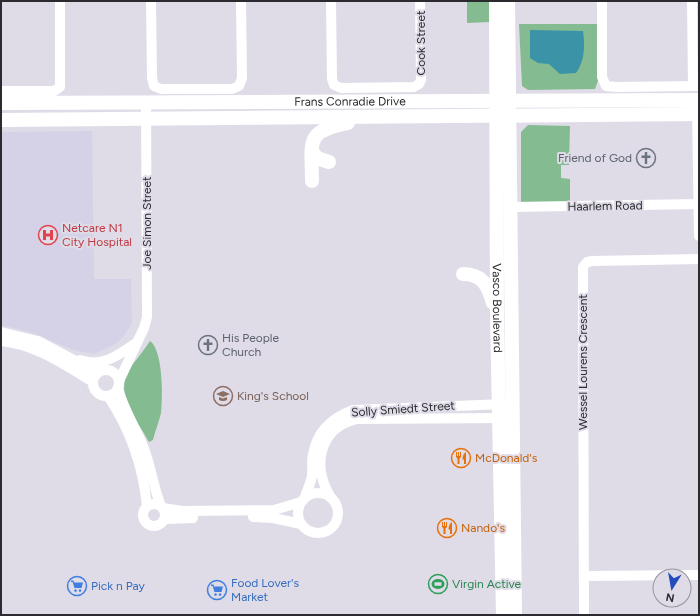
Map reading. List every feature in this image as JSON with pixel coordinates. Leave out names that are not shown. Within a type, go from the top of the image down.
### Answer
[{"type":"main road","name":"Vasco Boulevard","points":[[496,1],[503,100]]},
{"type":"main road","name":"Vasco Boulevard","points":[[506,404],[497,315],[503,100],[508,1]]},
{"type":"main road","name":"Frans Conradie Drive","points":[[1,103],[698,100]]},
{"type":"main road","name":"Frans Conradie Drive","points":[[1,120],[503,116],[698,100]]},
{"type":"main road","name":"Vasco Boulevard","points":[[503,116],[511,207],[503,615]]},
{"type":"main road","points":[[312,181],[313,140],[324,128],[380,117]]},
{"type":"main road","points":[[312,151],[317,158],[329,162]]},
{"type":"main road","points":[[463,274],[473,275],[484,281],[497,315]]},
{"type":"main road","name":"Vasco Boulevard","points":[[506,418],[515,615]]},
{"type":"street","points":[[1,91],[54,91],[60,87],[60,1]]},
{"type":"street","points":[[151,1],[152,78],[154,86],[161,89],[232,89],[239,86],[242,78],[241,1]]},
{"type":"street","name":"Cook Street","points":[[331,1],[332,79],[334,85],[341,88],[414,87],[420,84],[420,1]]},
{"type":"street","points":[[602,1],[602,77],[606,86],[698,100]]},
{"type":"street","points":[[692,1],[698,100],[699,236]]},
{"type":"street","name":"Joe Simon Street","points":[[118,385],[144,328],[147,305],[146,102]]},
{"type":"street","name":"Haarlem Road","points":[[511,207],[699,204]]},
{"type":"street","name":"Wessel Lourens Crescent","points":[[584,576],[583,267],[587,262],[592,261],[699,259]]},
{"type":"street","points":[[1,332],[30,339],[61,353],[83,361],[95,363],[106,361],[138,342]]},
{"type":"street","points":[[1,341],[18,344],[58,361],[100,375],[115,374],[121,402],[144,447],[154,490],[165,513],[165,519]]},
{"type":"street","name":"Joe Simon Street","points":[[100,375],[122,359],[138,342]]},
{"type":"street","points":[[61,353],[100,375]]},
{"type":"street","points":[[100,375],[97,392],[108,396],[124,423],[135,449],[145,490],[147,506],[143,514],[147,524],[157,526],[165,519],[273,518],[300,524],[308,531],[314,533],[327,532],[332,528],[338,516],[337,506],[332,498],[322,493],[310,494],[303,500],[274,510],[182,511],[154,504],[147,506]]},
{"type":"street","points":[[108,396],[114,393],[118,385]]},
{"type":"street","name":"Solly Smiedt Street","points":[[303,500],[312,475],[312,455],[317,440],[330,422],[342,414],[353,410],[506,404]]},
{"type":"street","name":"Solly Smiedt Street","points":[[332,498],[325,489],[322,477],[322,456],[324,443],[338,426],[347,421],[357,419],[506,418]]},
{"type":"street","points":[[300,524],[298,513],[303,500]]},
{"type":"street","points":[[584,615],[584,576],[699,575]]},
{"type":"shaded area","name":"Netcare N1 City Hospital","points":[[92,131],[94,279],[131,279],[132,323],[124,336],[115,344],[95,354],[73,350],[33,333],[1,325],[1,132]]},
{"type":"green space","points":[[467,1],[490,1],[489,22],[467,23]]},
{"type":"green space","points":[[519,24],[598,24],[599,78],[595,89],[528,90],[522,86]]},
{"type":"green space","points":[[528,125],[570,126],[569,165],[561,165],[561,178],[570,179],[570,206],[521,204],[521,132]]},
{"type":"green space","points":[[150,341],[154,346],[160,364],[162,396],[161,413],[153,440],[149,442],[128,404],[124,384],[127,374],[133,364]]},
{"type":"water","points":[[530,30],[583,31],[584,53],[576,73],[560,74],[549,64],[538,63],[530,58]]},
{"type":"place","name":"Friend of God","points":[[646,158]]},
{"type":"place","name":"Netcare N1 City Hospital","points":[[48,235]]},
{"type":"place","name":"His People Church","points":[[208,345]]},
{"type":"place","name":"King's School","points":[[223,396]]},
{"type":"place","name":"McDonald's","points":[[461,458]]},
{"type":"place","name":"Nando's","points":[[447,528]]},
{"type":"place","name":"Virgin Active","points":[[438,584]]},
{"type":"place","name":"Pick n Pay","points":[[77,586]]},
{"type":"place","name":"Food Lover's Market","points":[[217,590]]}]
